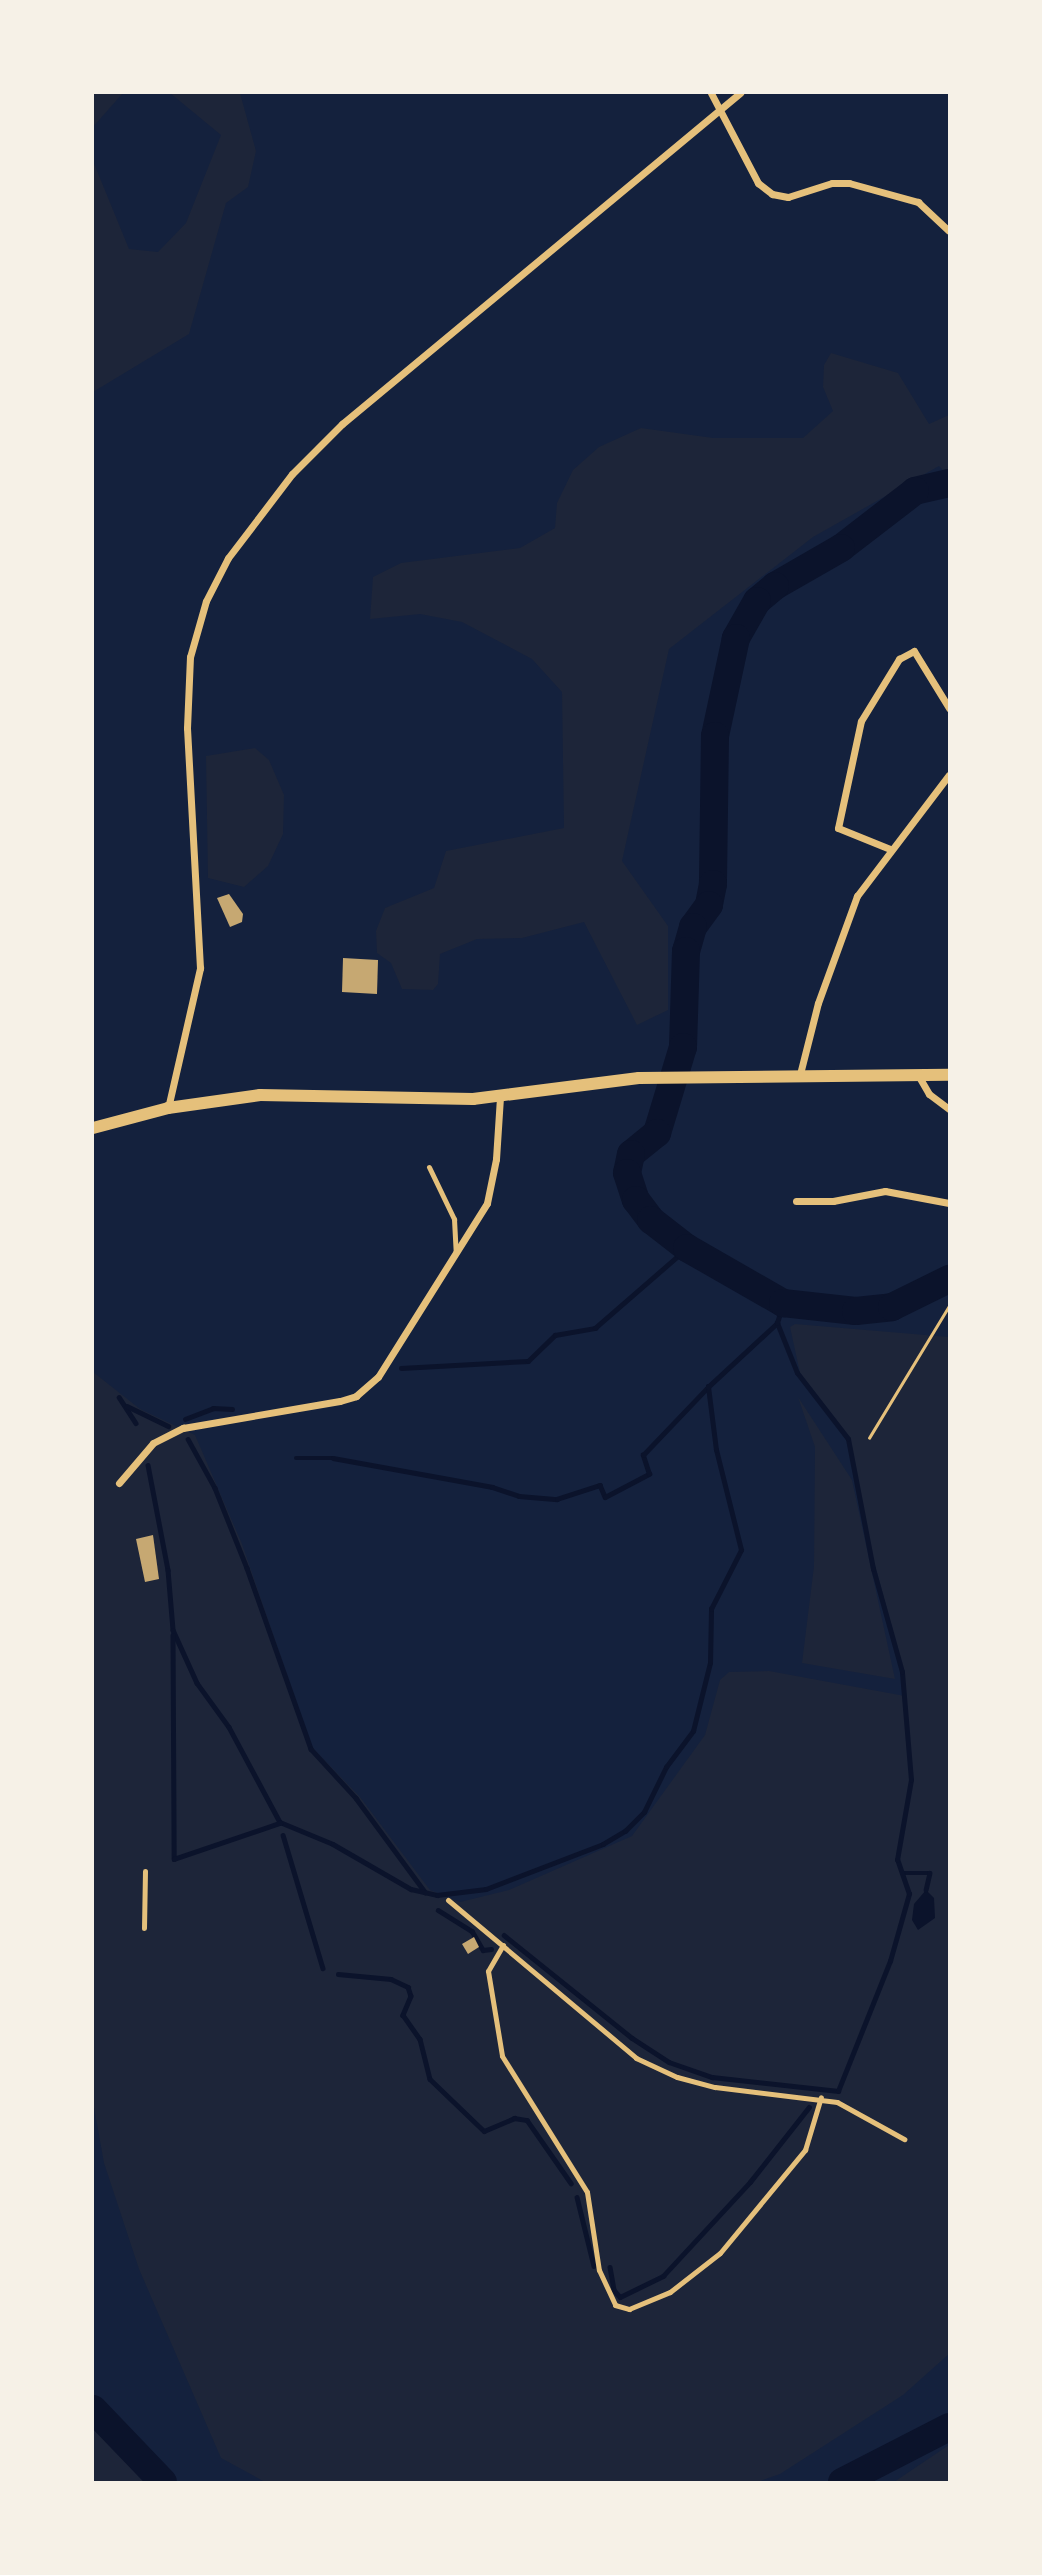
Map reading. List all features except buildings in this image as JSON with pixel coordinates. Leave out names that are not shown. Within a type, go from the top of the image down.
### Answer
[{"type":"main road","points":[[93,1128],[168,1108],[260,1095],[500,1097],[639,1078],[800,1074],[949,1075]]},
{"type":"street","points":[[711,93],[758,183],[772,194],[788,197],[832,183],[849,183],[918,202],[949,231]]},
{"type":"street","points":[[168,1108],[200,968],[187,728],[190,657],[196,626],[222,569],[292,474],[342,425],[740,93]]},
{"type":"street","points":[[890,849],[838,828],[861,721],[899,659],[914,651],[949,708]]},
{"type":"street","points":[[800,1074],[845,922],[867,879],[949,775]]},
{"type":"street","points":[[918,1074],[929,1094],[949,1109]]},
{"type":"street","points":[[119,1483],[153,1443],[183,1428],[317,1407],[356,1396],[389,1364],[487,1203],[496,1159],[500,1097]]},
{"type":"street","points":[[429,1167],[454,1219],[456,1257]]},
{"type":"street","points":[[796,1201],[833,1201],[858,1192],[885,1191],[949,1203]]},
{"type":"street","points":[[144,1928],[145,1871]]},
{"type":"street","points":[[448,1900],[636,2058],[677,2077],[715,2087],[837,2102],[905,2139]]},
{"type":"street","points":[[503,1945],[488,1971],[502,2056],[587,2192],[599,2270],[615,2305],[629,2309],[670,2292],[720,2253],[805,2150],[821,2098]]},
{"type":"path","points":[[869,1438],[949,1306]]},
{"type":"shaded area","points":[[93,93],[123,93],[93,127]]},
{"type":"shaded area","points":[[170,93],[240,93],[256,151],[248,187],[226,203],[189,334],[93,392],[93,161],[129,249],[158,252],[186,223],[221,135]]},
{"type":"shaded area","points":[[831,353],[898,373],[929,424],[949,415],[949,477],[939,466],[813,537],[669,649],[622,861],[668,926],[668,1010],[637,1025],[584,922],[522,938],[477,939],[440,954],[438,984],[433,990],[402,989],[391,963],[377,953],[376,931],[385,908],[434,888],[446,851],[564,828],[562,692],[532,659],[462,622],[420,614],[370,619],[373,577],[401,563],[520,548],[555,528],[557,503],[573,470],[599,447],[641,428],[713,438],[803,438],[833,411],[823,387],[824,365]]},
{"type":"shaded area","points":[[255,748],[269,760],[284,795],[283,834],[268,866],[244,887],[208,878],[206,756]]},
{"type":"shaded area","points":[[795,1324],[949,1337],[949,2354],[903,2395],[780,2474],[757,2482],[265,2482],[221,2458],[139,2269],[104,2163],[93,2102],[93,1372],[140,1409],[195,1435],[242,1544],[312,1747],[360,1797],[430,1890],[460,1902],[509,1890],[632,1836],[705,1735],[720,1680],[729,1672],[769,1671],[905,1696],[904,1672],[873,1558],[849,1437],[800,1373],[790,1327]]},
{"type":"shaded area","points":[[798,1397],[852,1480],[895,1679],[802,1663],[814,1566],[815,1447]]},
{"type":"shaded area","points":[[926,1890],[934,1898],[935,1918],[918,1930],[912,1920],[914,1904]]},
{"type":"shaded area","points":[[93,2420],[129,2458],[154,2482],[93,2482]]},
{"type":"shaded area","points":[[949,2445],[949,2482],[894,2482]]},
{"type":"waterway","points":[[949,483],[915,491],[841,548],[775,586],[757,601],[736,638],[715,736],[713,884],[709,905],[693,927],[686,951],[683,1047],[657,1133],[631,1154],[627,1173],[636,1200],[651,1220],[687,1248],[783,1303],[856,1311],[892,1307],[949,1279]]},
{"type":"waterway","points":[[401,1368],[528,1361],[555,1335],[595,1328],[687,1248]]},
{"type":"waterway","points":[[504,1935],[632,2038],[669,2062],[712,2077],[838,2091],[890,1961],[909,1894],[897,1860],[911,1780],[902,1672],[873,1569],[848,1439],[797,1373],[777,1323],[783,1303]]},
{"type":"waterway","points":[[148,1465],[168,1570],[173,1630],[197,1683],[229,1727],[280,1822],[333,1844],[411,1889],[437,1895],[486,1889],[603,1844],[625,1831],[644,1812],[666,1767],[693,1731],[710,1663],[711,1609],[741,1550],[716,1450],[708,1387],[777,1323]]},
{"type":"waterway","points":[[296,1458],[333,1458],[492,1487],[519,1496],[557,1499],[600,1485],[605,1497],[649,1474],[643,1455],[708,1387]]},
{"type":"waterway","points":[[119,1397],[136,1423]]},
{"type":"waterway","points":[[127,1406],[168,1426]]},
{"type":"waterway","points":[[185,1419],[213,1408],[232,1409]]},
{"type":"waterway","points":[[188,1439],[215,1488],[247,1568],[311,1749],[356,1798],[425,1892]]},
{"type":"waterway","points":[[173,1635],[174,1859],[280,1823]]},
{"type":"waterway","points":[[283,1835],[323,1968]]},
{"type":"waterway","points":[[902,1873],[930,1873],[926,1890]]},
{"type":"waterway","points":[[438,1910],[472,1931],[483,1950],[491,1949]]},
{"type":"waterway","points":[[338,1974],[391,1979],[408,1987],[411,1996],[403,2015],[420,2039],[430,2079],[484,2131],[514,2118],[527,2120],[571,2183]]},
{"type":"waterway","points":[[610,2267],[614,2290],[620,2297],[663,2276],[750,2182],[809,2107]]},
{"type":"waterway","points":[[577,2197],[594,2266]]},
{"type":"waterway","points":[[93,2409],[163,2482]]},
{"type":"waterway","points":[[842,2482],[949,2427]]}]
